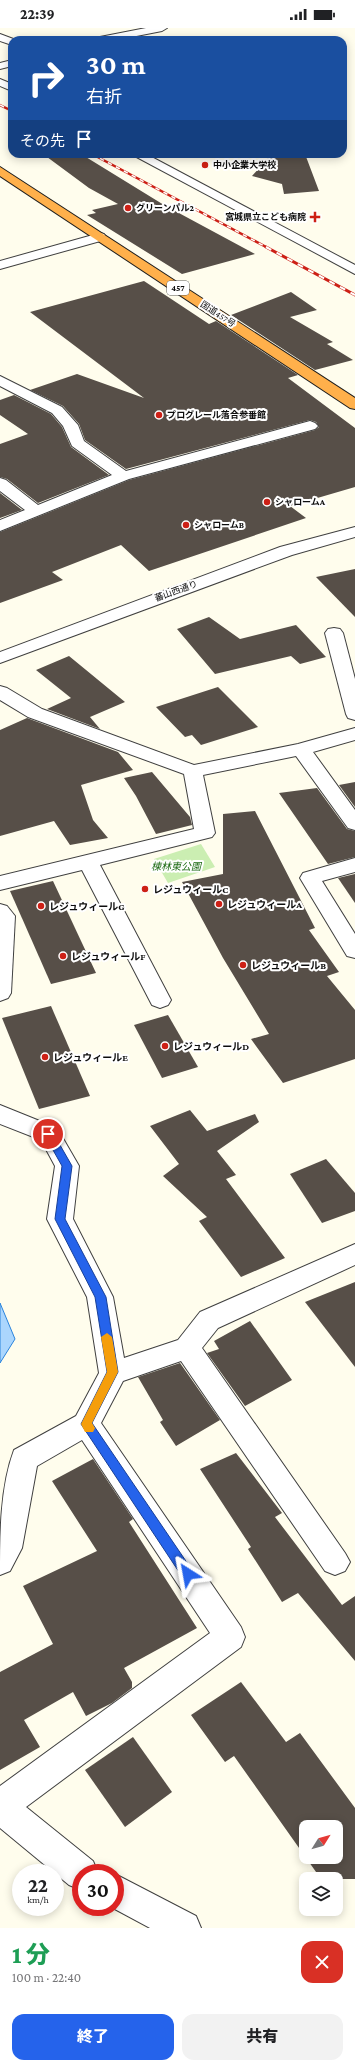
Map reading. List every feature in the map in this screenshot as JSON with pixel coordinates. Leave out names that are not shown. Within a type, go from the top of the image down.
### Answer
[{"type":"highway","name":"国道457号","points":[[0,171],[355,405]]},
{"type":"street","points":[[121,36],[162,28]]},
{"type":"street","points":[[145,158],[355,270]]},
{"type":"street","points":[[0,265],[100,236]]},
{"type":"street","points":[[0,380],[57,410],[70,425],[77,443],[123,476]]},
{"type":"street","points":[[0,526],[123,476],[310,426]]},
{"type":"street","points":[[0,483],[36,511]]},
{"type":"street","name":"蕃山西通り","points":[[0,658],[286,550],[355,532]]},
{"type":"street","points":[[334,633],[355,714]]},
{"type":"street","points":[[0,692],[35,713],[194,771],[301,749],[355,734]]},
{"type":"street","points":[[301,749],[355,824]]},
{"type":"street","points":[[0,883],[205,833],[194,771]]},
{"type":"street","points":[[88,862],[160,1000]]},
{"type":"street","points":[[355,865],[310,878],[355,951]]},
{"type":"street","points":[[0,911],[4,916],[1,947],[0,993]]},
{"type":"street","points":[[0,1114],[48,1134],[67,1166],[60,1219],[100,1297],[113,1372],[86,1424],[24,1459],[6,1548],[0,1562]]},
{"type":"street","points":[[113,1372],[187,1348],[209,1320],[355,1254]]},
{"type":"street","points":[[187,1348],[335,1562]]},
{"type":"street","points":[[72,1866],[0,1807],[230,1637],[86,1424]]},
{"type":"street","points":[[124,1896],[184,1928]]},
{"type":"green space","name":"棟林東公園","points":[[201,844],[215,867],[168,883],[154,859]]},
{"type":"water","points":[[0,1303],[15,1339],[0,1363]]},
{"type":"building","points":[[48,158],[88,158],[164,205],[255,254],[182,274],[87,215],[96,213],[92,210],[118,204],[89,188]]},
{"type":"building","points":[[268,158],[307,158],[319,191],[284,194],[282,184],[252,176]]},
{"type":"building","points":[[144,281],[209,324],[216,321],[298,375],[288,378],[355,428],[355,487],[290,506],[306,518],[149,571],[121,545],[52,572],[63,580],[0,603],[0,532],[129,480],[315,430],[319,427],[316,422],[310,420],[126,469],[85,440],[79,424],[63,406],[30,390],[77,374],[144,398],[30,312]]},
{"type":"building","points":[[291,292],[317,310],[290,317],[333,342],[327,344],[353,360],[315,370],[231,315]]},
{"type":"building","points":[[14,395],[51,414],[62,427],[71,447],[109,475],[38,503],[7,479],[0,477],[0,444],[28,434],[0,415],[0,400]]},
{"type":"building","points":[[0,493],[22,510],[0,518]]},
{"type":"building","points":[[355,569],[355,617],[316,577]]},
{"type":"building","points":[[209,617],[240,639],[296,625],[326,657],[300,664],[291,656],[215,674],[177,629]]},
{"type":"building","points":[[69,656],[125,702],[90,717],[100,729],[47,709],[71,698],[36,670]]},
{"type":"building","points":[[218,687],[258,727],[201,745],[192,735],[185,737],[156,707]]},
{"type":"building","points":[[27,718],[118,752],[133,770],[81,785],[93,820],[108,838],[70,845],[54,821],[0,836],[0,730]]},
{"type":"building","points":[[152,772],[190,817],[192,825],[156,834],[136,796],[124,778]]},
{"type":"building","points":[[355,782],[355,807],[339,785]]},
{"type":"building","points":[[317,788],[347,829],[355,831],[355,857],[328,864],[279,793]]},
{"type":"building","points":[[255,811],[315,928],[309,930],[339,972],[327,976],[355,1010],[355,1059],[283,1083],[251,1039],[269,1034],[223,958],[182,882],[223,874],[223,814]]},
{"type":"building","points":[[355,874],[355,903],[338,878]]},
{"type":"building","points":[[53,881],[96,973],[51,984],[10,891]]},
{"type":"building","name":"レジュウィールE","points":[[51,1006],[90,1096],[39,1109],[2,1018]]},
{"type":"building","name":"レジュウィールD","points":[[168,1015],[198,1067],[162,1078],[134,1025]]},
{"type":"building","points":[[190,1110],[207,1131],[255,1114],[259,1122],[217,1151],[236,1175],[226,1179],[285,1258],[241,1277],[199,1221],[207,1217],[163,1176],[179,1164],[150,1126]]},
{"type":"building","points":[[326,1159],[355,1193],[355,1211],[322,1223],[290,1174]]},
{"type":"building","points":[[355,1282],[355,1367],[305,1302]]},
{"type":"building","points":[[250,1321],[292,1380],[245,1406],[207,1353],[219,1349],[214,1341]]},
{"type":"building","points":[[180,1363],[220,1420],[176,1446],[160,1422],[163,1420],[138,1377]]},
{"type":"building","points":[[236,1453],[282,1513],[275,1517],[342,1605],[355,1596],[355,1661],[298,1593],[282,1602],[248,1549],[251,1547],[200,1469]]},
{"type":"building","points":[[93,1459],[133,1519],[129,1522],[197,1628],[124,1668],[132,1682],[132,1688],[112,1703],[86,1716],[73,1692],[24,1720],[40,1747],[0,1770],[0,1672],[53,1644],[23,1586],[97,1551],[52,1481]]},
{"type":"building","points":[[241,1682],[286,1742],[300,1733],[355,1808],[355,1879],[343,1879],[343,1872],[316,1872],[310,1864],[343,1864],[343,1820],[299,1820],[299,1848],[234,1756],[225,1762],[191,1715]]},
{"type":"building","points":[[133,1737],[172,1792],[125,1827],[85,1770]]},
{"type":"railway","points":[[0,105],[8,109]]},
{"type":"railway","points":[[99,158],[268,248]]},
{"type":"railway","points":[[266,247],[355,295]]},
{"type":"slow traffic","points":[[89,1428],[86,1424],[113,1372],[107,1337]]},
{"type":"place","name":"中小企業大学校","points":[[205,165]]},
{"type":"place","name":"グリーンパル2","points":[[128,208]]},
{"type":"place","name":"宮城県立こども病院","points":[[315,217]]},
{"type":"place","name":"プログレール落合参番館","points":[[159,415]]},
{"type":"place","name":"シャロームA","points":[[267,502]]},
{"type":"place","name":"シャロームB","points":[[186,525]]},
{"type":"place","name":"レジュウィールC","points":[[145,889]]},
{"type":"place","name":"レジュウィールA","points":[[219,904]]},
{"type":"place","name":"レジュウィールG","points":[[41,906]]},
{"type":"place","name":"レジュウィールF","points":[[63,956]]},
{"type":"place","name":"レジュウィールB","points":[[243,965]]},
{"type":"place","name":"レジュウィールD","points":[[165,1046]]},
{"type":"place","name":"レジュウィールE","points":[[45,1057]]},
{"type":"route","points":[[48,1134],[67,1166],[60,1219],[100,1297],[113,1372],[86,1424],[188,1574]]}]
